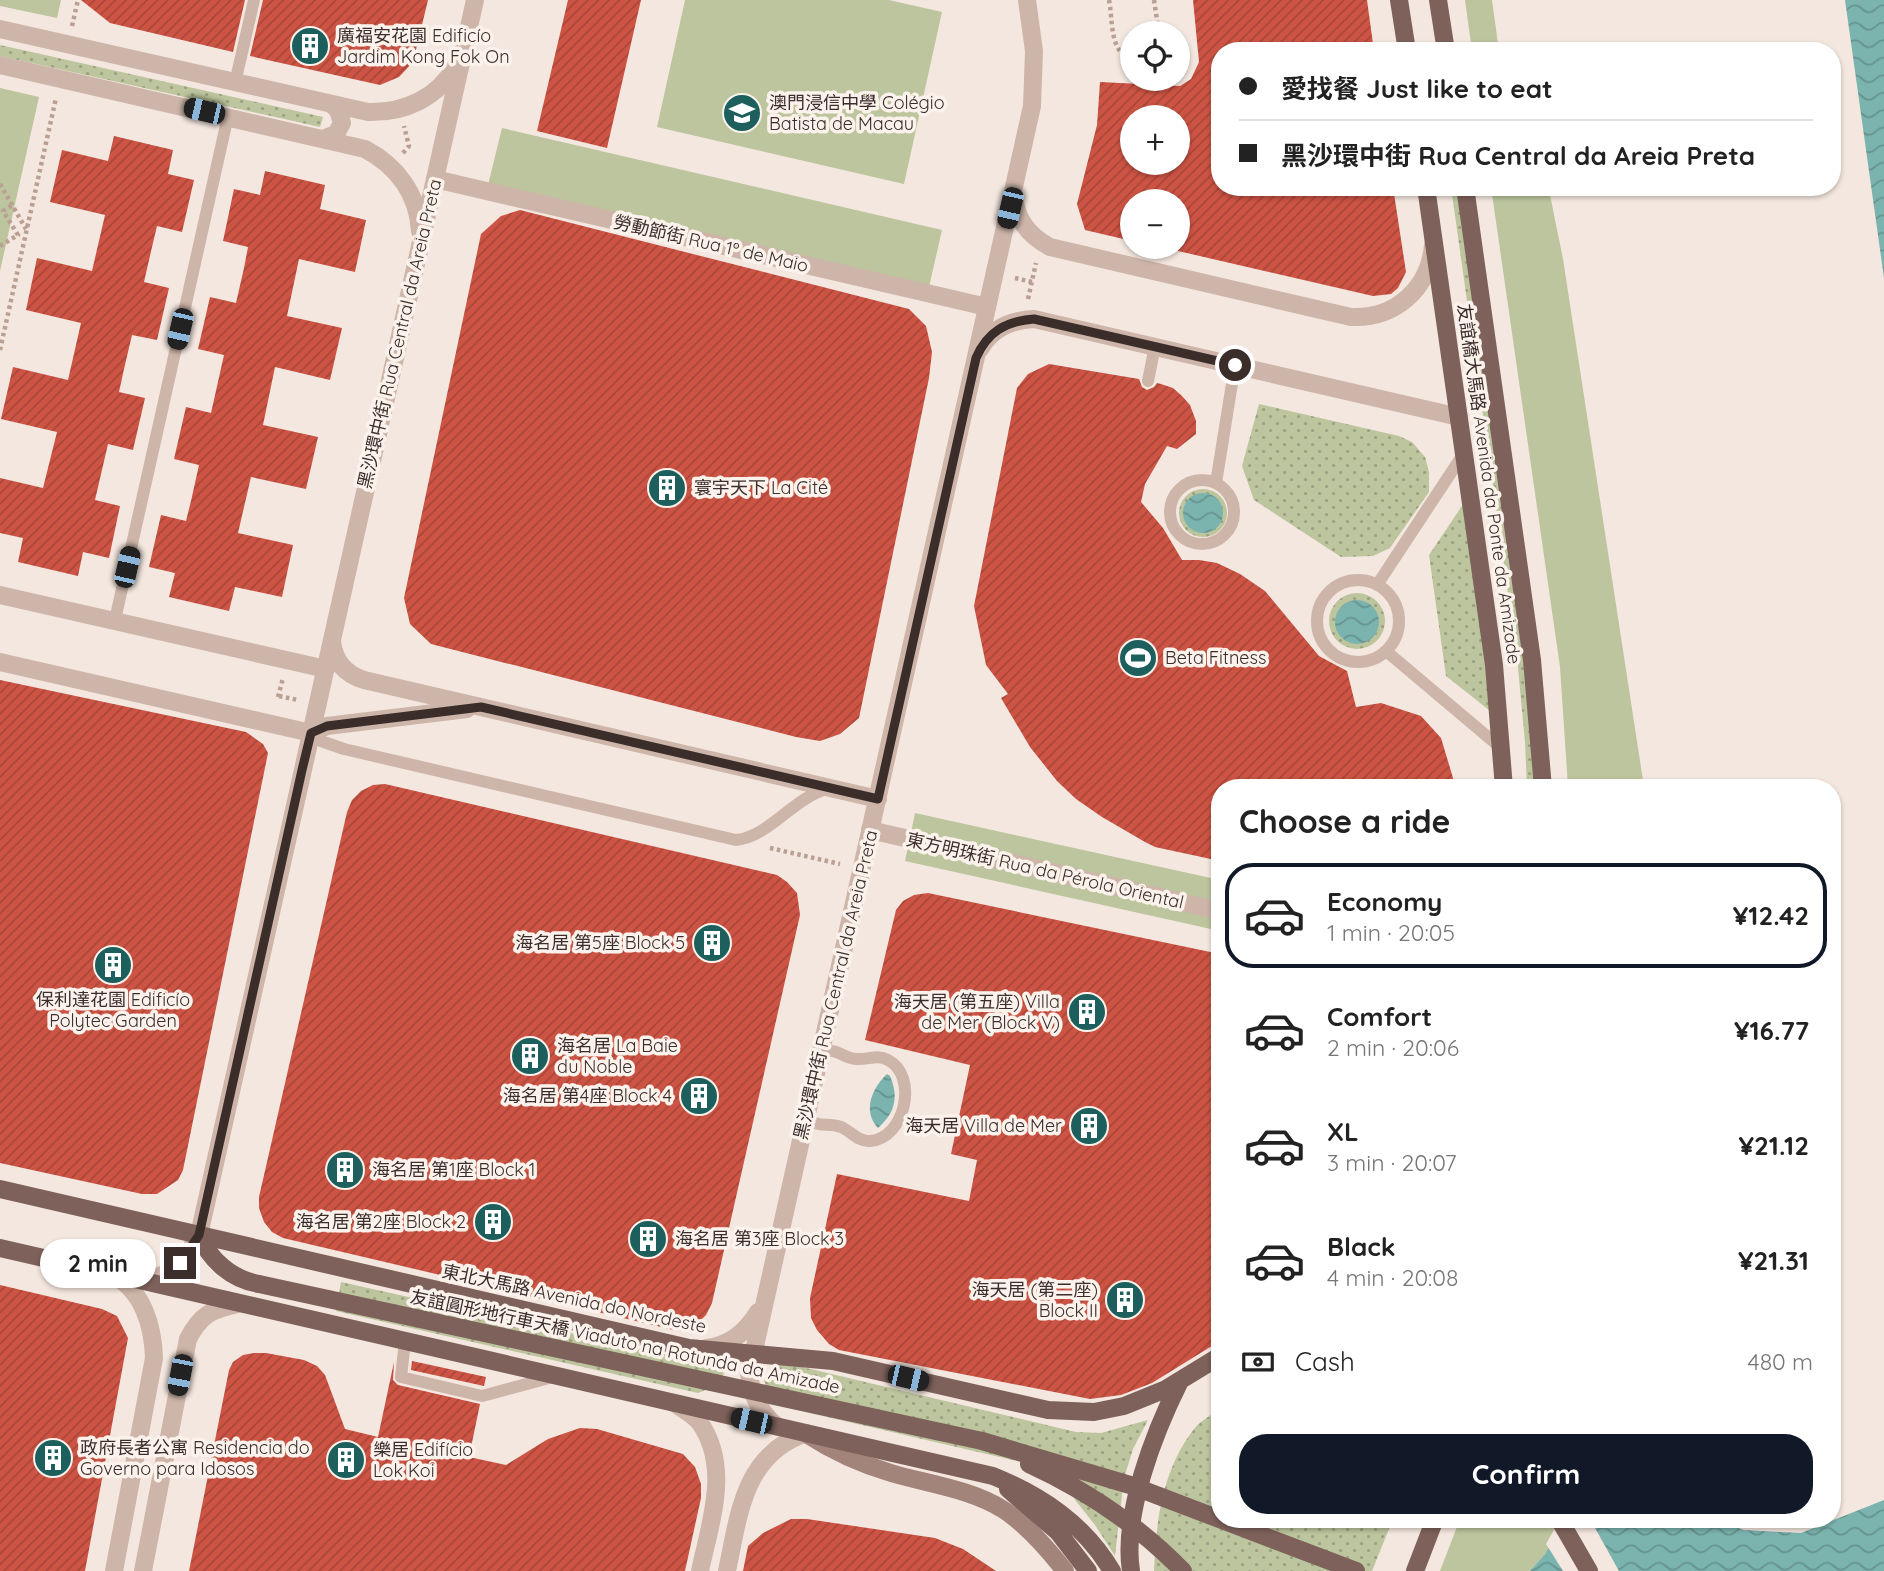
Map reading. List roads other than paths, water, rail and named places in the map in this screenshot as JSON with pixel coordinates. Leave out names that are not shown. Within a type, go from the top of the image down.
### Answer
[{"type":"main road","points":[[1399,0],[1406,42]]},
{"type":"main road","points":[[1438,0],[1445,42]]},
{"type":"main road","name":"友誼橋大馬路 Avenida da Ponte da Amizade","points":[[1427,196],[1494,665],[1504,779]]},
{"type":"main road","name":"友誼橋大馬路 Avenida da Ponte da Amizade","points":[[1466,196],[1532,660],[1542,779]]},
{"type":"main road","name":"東北大馬路 Avenida do Nordeste","points":[[0,1189],[689,1348],[833,1361],[1063,1412],[1094,1412],[1124,1406],[1153,1396],[1211,1362]]},
{"type":"main road","name":"友誼圓形地行車天橋 Viaduto na Rotunda da Amizade","points":[[199,1235],[218,1264],[234,1276],[259,1284],[982,1441],[1130,1486],[1211,1516]]},
{"type":"main road","points":[[0,1248],[993,1476],[1025,1489],[1055,1508],[1081,1530],[1112,1571]]},
{"type":"main road","points":[[1130,1571],[1131,1527],[1145,1463],[1180,1381]]},
{"type":"main road","points":[[806,1433],[834,1452],[891,1473],[953,1490],[1002,1509],[1043,1544],[1065,1571]]},
{"type":"main road","name":"友誼圓形地行車天橋 Viaduto na Rotunda da Amizade","points":[[982,1441],[1059,1477],[1096,1499],[1129,1522],[1182,1571]]},
{"type":"main road","points":[[993,1476],[1058,1532],[1088,1571]]},
{"type":"main road","name":"友誼圓形地行車天橋 Viaduto na Rotunda da Amizade","points":[[1242,1528],[1356,1571]]},
{"type":"main road","points":[[1415,1571],[1432,1528]]},
{"type":"main road","points":[[1564,1528],[1590,1571]]},
{"type":"street","name":"黑沙環中街 Rua Central da Areia Preta","points":[[143,1281],[162,1276],[180,1263],[199,1235],[475,0]]},
{"type":"street","name":"黑沙環中街 Rua Central da Areia Preta","points":[[778,1427],[764,1415],[754,1395],[749,1373],[1033,97],[1034,51],[1027,0]]},
{"type":"street","points":[[0,29],[368,112],[400,110],[422,101],[441,86],[458,62],[466,42]]},
{"type":"street","points":[[0,65],[365,149],[390,166],[404,182],[414,201],[420,223],[419,251]]},
{"type":"street","points":[[323,139],[337,134],[342,123],[338,110],[331,104]]},
{"type":"street","name":"勞動節街 Rua 1º de Maio","points":[[435,179],[987,307]]},
{"type":"street","points":[[1014,186],[1018,214],[1027,230],[1041,242],[1059,250],[1344,316],[1363,317],[1388,311],[1405,301],[1414,292],[1430,265],[1433,233]]},
{"type":"street","points":[[976,358],[990,335],[1006,324],[1023,320],[1044,321],[1459,417]]},
{"type":"street","points":[[0,595],[326,669]]},
{"type":"street","points":[[332,638],[338,661],[346,671],[358,678],[878,799]]},
{"type":"street","points":[[0,662],[311,733],[327,726],[481,707]]},
{"type":"street","name":"東方明珠街 Rua da Pérola Oriental","points":[[870,830],[1211,909]]},
{"type":"street","points":[[106,1272],[125,1281],[134,1291],[142,1305],[153,1340],[153,1370],[114,1571]]},
{"type":"street","points":[[689,1348],[712,1348],[733,1340],[750,1326],[766,1296]]},
{"type":"street","points":[[143,1571],[188,1339],[197,1322],[208,1312],[238,1304]]},
{"type":"street","points":[[673,1403],[699,1422],[717,1468],[718,1488],[700,1571]]},
{"type":"street","points":[[727,1571],[751,1477],[771,1453],[806,1433]]},
{"type":"lane","points":[[235,83],[254,0]]},
{"type":"lane","points":[[115,620],[228,117]]},
{"type":"lane","points":[[1148,381],[1155,346]]},
{"type":"lane","points":[[1216,483],[1235,365]]},
{"type":"lane","points":[[1377,585],[1464,453]]},
{"type":"lane","points":[[1203,480],[1216,483],[1231,500],[1234,516],[1230,526],[1224,536],[1209,544],[1188,541],[1177,533],[1171,523],[1171,501],[1176,492],[1188,482],[1203,480]]},
{"type":"lane","points":[[1357,580],[1377,585],[1392,598],[1399,617],[1397,634],[1386,651],[1366,662],[1345,660],[1326,647],[1317,629],[1317,619],[1321,603],[1335,587],[1357,580]]},
{"type":"lane","points":[[1386,651],[1502,748]]},
{"type":"lane","points":[[311,733],[321,741],[344,749],[736,840],[755,835],[803,799],[830,788]]},
{"type":"lane","points":[[806,1117],[816,1125],[836,1126],[844,1128],[856,1137],[869,1141],[877,1140],[890,1131],[900,1118],[905,1102],[902,1078],[894,1063],[888,1059],[852,1059],[832,1050],[821,1053]]},
{"type":"lane","points":[[405,1341],[401,1377],[482,1396],[556,1376]]},
{"type":"water","points":[[1845,0],[1884,0],[1884,278]]},
{"type":"water","points":[[1203,493],[1211,494],[1217,499],[1222,505],[1222,521],[1217,527],[1211,532],[1203,533],[1195,532],[1189,527],[1184,521],[1183,513],[1184,505],[1189,499],[1195,494]]},
{"type":"water","points":[[1357,600],[1366,601],[1373,606],[1378,613],[1378,631],[1373,638],[1366,643],[1357,644],[1348,643],[1341,638],[1336,631],[1335,622],[1336,613],[1341,606],[1348,601]]},
{"type":"water","points":[[887,1074],[893,1084],[894,1104],[878,1128],[871,1114],[871,1100],[877,1086]]},
{"type":"water","points":[[1884,1500],[1884,1571],[1530,1571],[1545,1554],[1560,1528],[1738,1528],[1801,1533],[1814,1528],[1841,1528],[1841,1517]]},
{"type":"place","name":"廣福安花園 Edificío Jardim Kong Fok On","points":[[310,46]]},
{"type":"place","name":"澳門浸信中學 Colégio Batista de Macau","points":[[742,113]]},
{"type":"place","name":"寰宇天下 La Cité","points":[[667,488]]},
{"type":"place","name":"Beta Fitness","points":[[1138,658]]},
{"type":"place","name":"海名居 第5座 Block 5","points":[[712,943]]},
{"type":"place","name":"保利達花園 Edificío Polytec Garden","points":[[113,965]]},
{"type":"place","name":"海天居 (第五座) Villa de Mer (Block V)","points":[[1087,1012]]},
{"type":"place","name":"海名居 La Baie du Noble","points":[[530,1056]]},
{"type":"place","name":"海名居 第4座 Block 4","points":[[699,1096]]},
{"type":"place","name":"海天居 Villa de Mer","points":[[1089,1126]]},
{"type":"place","name":"海名居 第1座 Block 1","points":[[345,1170]]},
{"type":"place","name":"海名居 第2座 Block 2","points":[[493,1222]]},
{"type":"place","name":"海名居 第3座 Block 3","points":[[648,1239]]},
{"type":"place","name":"海天居 (第二座) Block II","points":[[1125,1300]]},
{"type":"place","name":"政府長者公寓 Residencia do Governo para Idosos","points":[[53,1458]]},
{"type":"place","name":"樂居 Edifício Lok Koi","points":[[346,1460]]}]
